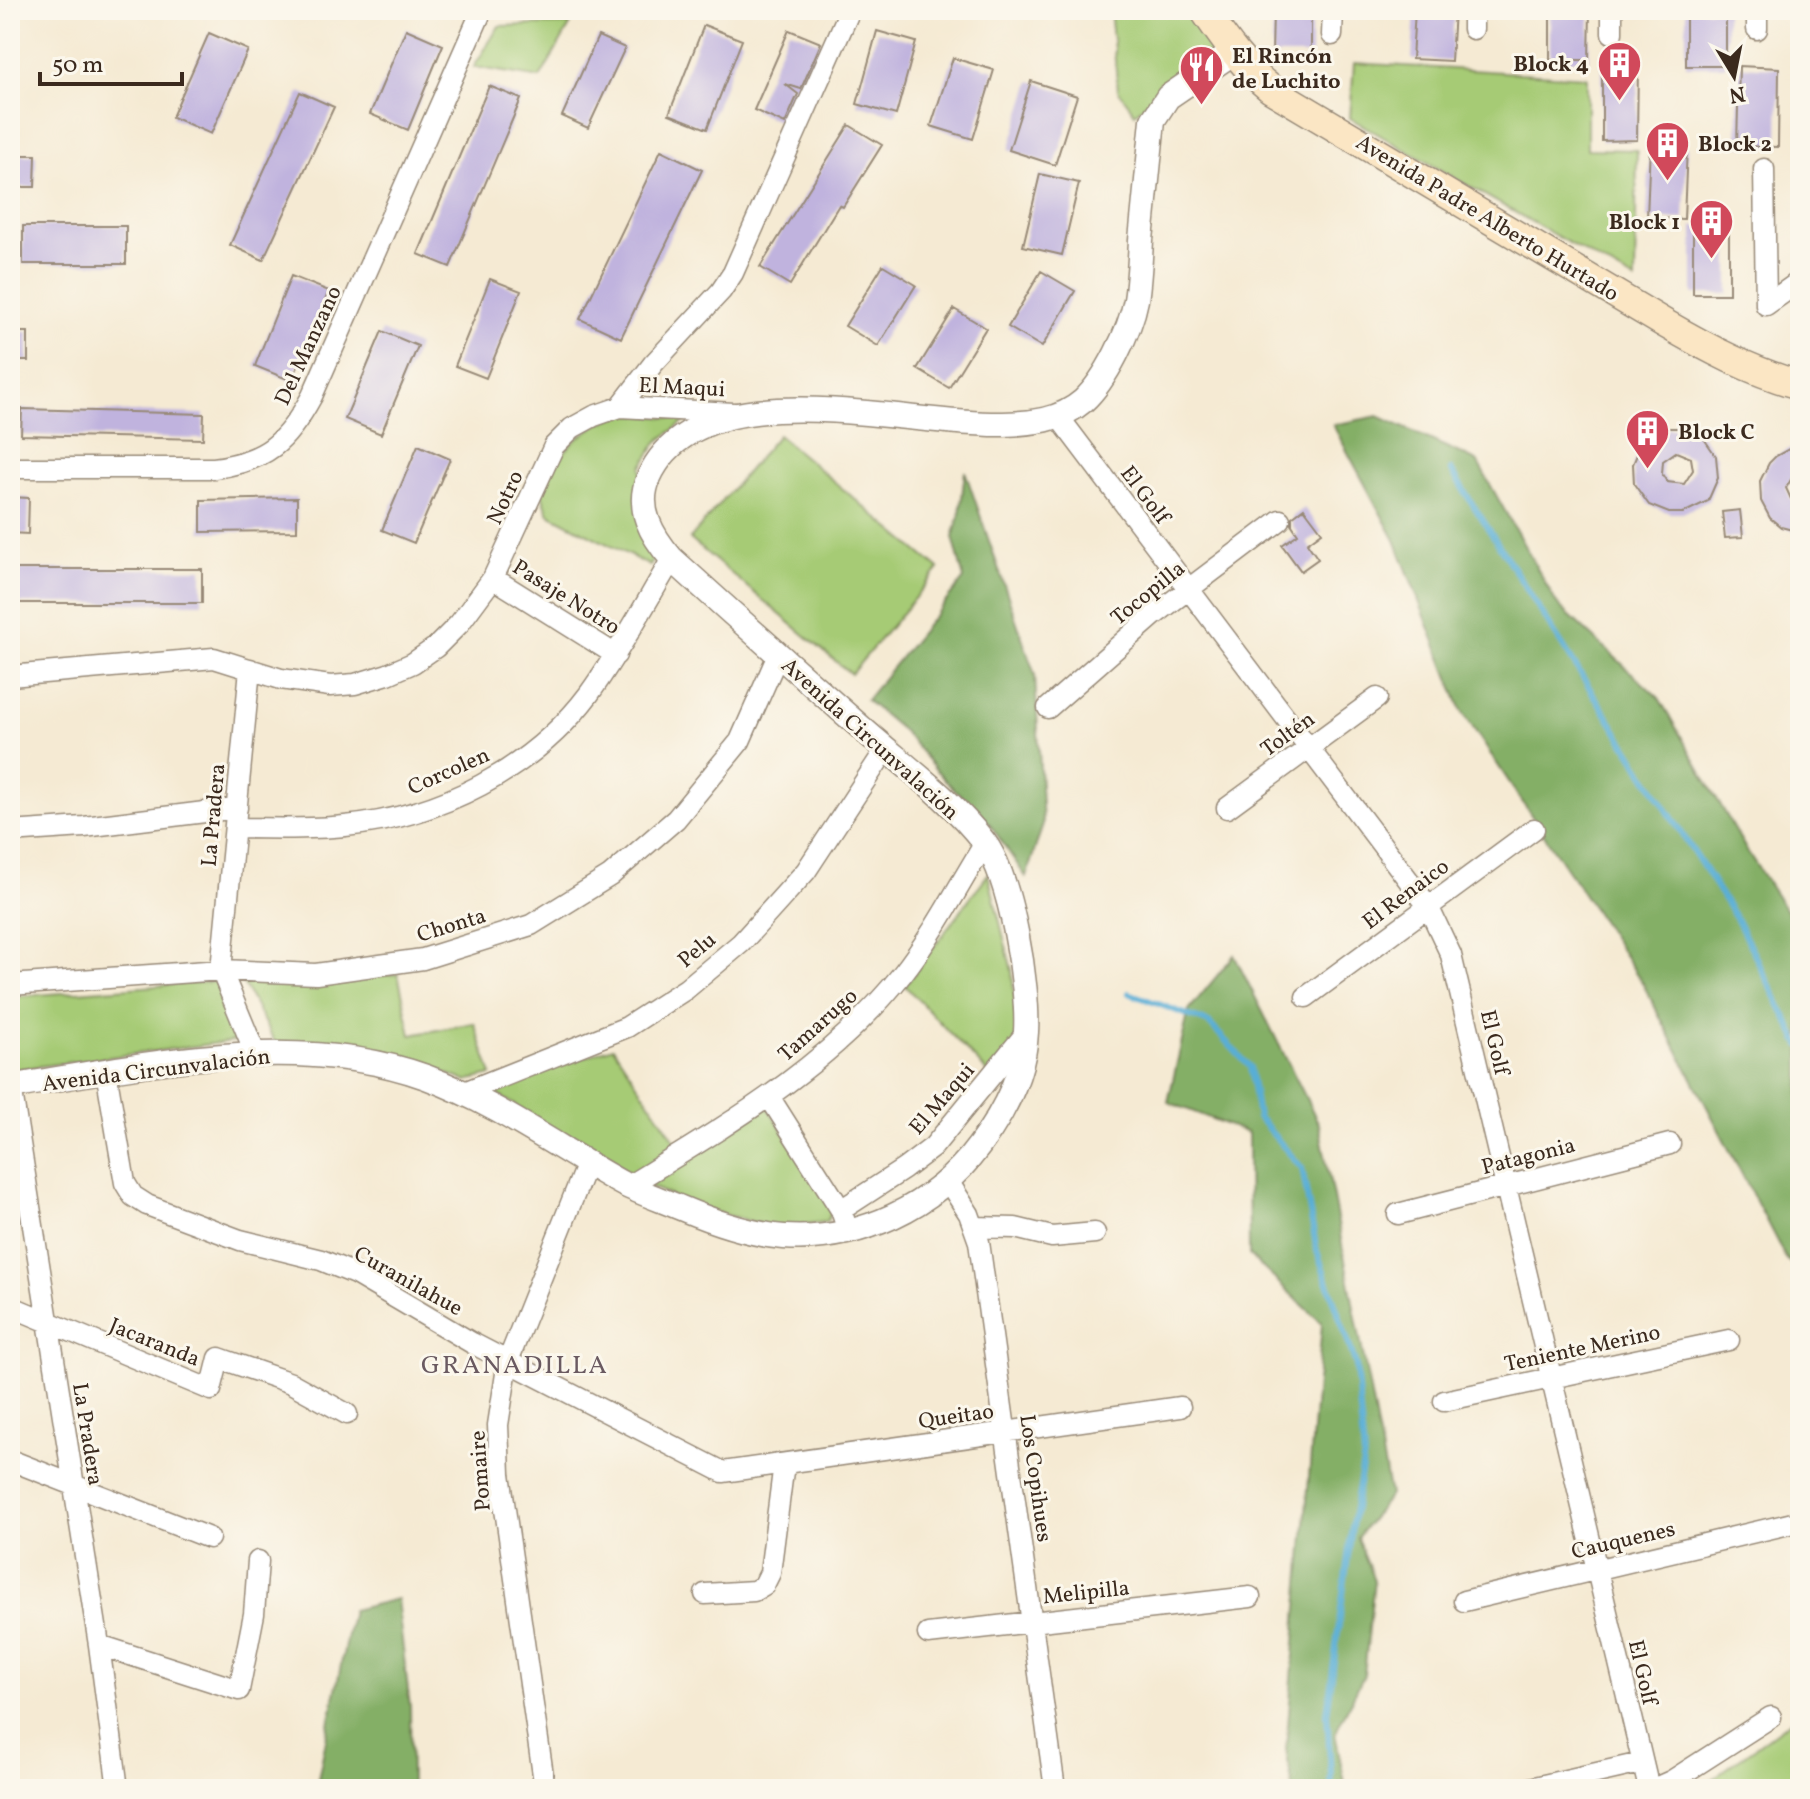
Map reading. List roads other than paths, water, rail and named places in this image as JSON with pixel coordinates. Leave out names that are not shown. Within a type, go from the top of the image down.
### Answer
[{"type":"main road","name":"Avenida Padre Alberto Hurtado","points":[[1204,10],[1252,74],[1271,89],[1717,353],[1777,379],[1800,385]]},
{"type":"street","name":"Del Manzano","points":[[10,468],[214,468],[257,458],[287,437],[312,396],[482,10]]},
{"type":"street","points":[[620,407],[653,364],[721,291],[733,273],[850,10]]},
{"type":"street","points":[[1332,35],[1333,10]]},
{"type":"street","points":[[1612,10],[1612,33]]},
{"type":"street","name":"Avenida Circunvalación","points":[[10,1086],[106,1071],[256,1055],[314,1054],[353,1059],[427,1077],[518,1120],[628,1186],[709,1220],[751,1232],[786,1237],[844,1220],[879,1223],[910,1209],[948,1181],[993,1127],[1011,1092],[1026,1033],[1024,993],[1011,912],[998,867],[985,843],[938,793],[672,559],[649,527],[644,504],[647,482],[669,445],[688,431],[742,413],[817,410],[971,425],[1037,421],[1058,416],[1083,401],[1122,341],[1136,301],[1153,120],[1168,97],[1234,52]]},
{"type":"street","points":[[1764,169],[1766,305],[1800,281]]},
{"type":"street","name":"El Maqui","points":[[620,407],[742,413]]},
{"type":"street","name":"Notro","points":[[10,676],[214,658],[293,682],[330,686],[355,684],[413,663],[436,647],[459,624],[493,578],[554,446],[572,428],[620,407]]},
{"type":"street","name":"El Golf","points":[[1058,416],[1428,906],[1451,955],[1641,1763],[1651,1789]]},
{"type":"street","name":"Tocopilla","points":[[1048,708],[1153,616],[1280,520]]},
{"type":"street","name":"Corcolen","points":[[10,832],[236,818],[345,826],[388,819],[439,804],[497,777],[545,743],[587,696],[616,655],[672,559]]},
{"type":"street","name":"Pasaje Notro","points":[[493,578],[616,655]]},
{"type":"street","name":"Chonta","points":[[10,985],[221,970],[316,974],[423,959],[531,925],[610,876],[676,819],[740,741],[778,655]]},
{"type":"street","name":"La Pradera","points":[[250,669],[221,970],[256,1055]]},
{"type":"street","name":"Toltén","points":[[1227,808],[1377,698]]},
{"type":"street","name":"Pelu","points":[[462,1093],[627,1027],[686,989],[741,943],[806,871],[886,749]]},
{"type":"street","name":"El Renaico","points":[[1306,997],[1534,829]]},
{"type":"street","name":"Tamarugo","points":[[628,1186],[770,1098],[857,1025],[904,972],[985,843]]},
{"type":"street","name":"El Maqui","points":[[844,1220],[933,1147],[1026,1033]]},
{"type":"street","name":"Curanilahue","points":[[106,1071],[125,1183],[133,1196],[147,1205],[240,1240],[321,1260],[355,1274],[508,1361],[723,1472]]},
{"type":"street","name":"La Pradera","points":[[10,1086],[17,1179],[46,1322],[73,1484],[118,1789]]},
{"type":"street","points":[[770,1098],[844,1220]]},
{"type":"street","name":"Patagonia","points":[[1398,1214],[1670,1144]]},
{"type":"street","name":"Pomaire","points":[[545,1789],[500,1474],[498,1425],[508,1361],[587,1163]]},
{"type":"street","name":"Los Copihues","points":[[948,1181],[969,1214],[979,1242],[1055,1789]]},
{"type":"street","points":[[974,1227],[1015,1228],[1052,1237],[1095,1233]]},
{"type":"street","name":"Jacaranda","points":[[10,1306],[211,1390],[219,1358],[291,1383],[347,1414]]},
{"type":"street","name":"Teniente Merino","points":[[1444,1401],[1729,1340]]},
{"type":"street","name":"Queitao","points":[[723,1472],[1180,1407]]},
{"type":"street","points":[[10,1460],[209,1538]]},
{"type":"street","points":[[705,1594],[754,1591],[764,1585],[770,1573],[783,1471],[788,1464]]},
{"type":"street","name":"Cauquenes","points":[[1464,1601],[1793,1523]]},
{"type":"street","points":[[99,1645],[239,1690],[254,1614],[258,1561]]},
{"type":"street","name":"Melipilla","points":[[928,1634],[1250,1597]]},
{"type":"street","points":[[1651,1789],[1673,1780],[1771,1717]]},
{"type":"street","points":[[1526,1789],[1641,1763]]},
{"type":"waterway","points":[[1451,470],[1737,920],[1800,1045]]},
{"type":"waterway","points":[[1129,993],[1209,1023],[1250,1067],[1258,1117],[1302,1168],[1317,1251],[1356,1365],[1364,1456],[1327,1714],[1332,1789]]},
{"type":"place","name":"Block 4","points":[[1620,102]]},
{"type":"place","name":"El Rincón de Luchito","points":[[1201,107]]},
{"type":"place","name":"Block 2","points":[[1667,182]]},
{"type":"place","name":"Block 1","points":[[1711,260]]},
{"type":"place","name":"Block C","points":[[1647,470]]},
{"type":"district","name":"GRANADILLA","points":[[515,1364]]}]
